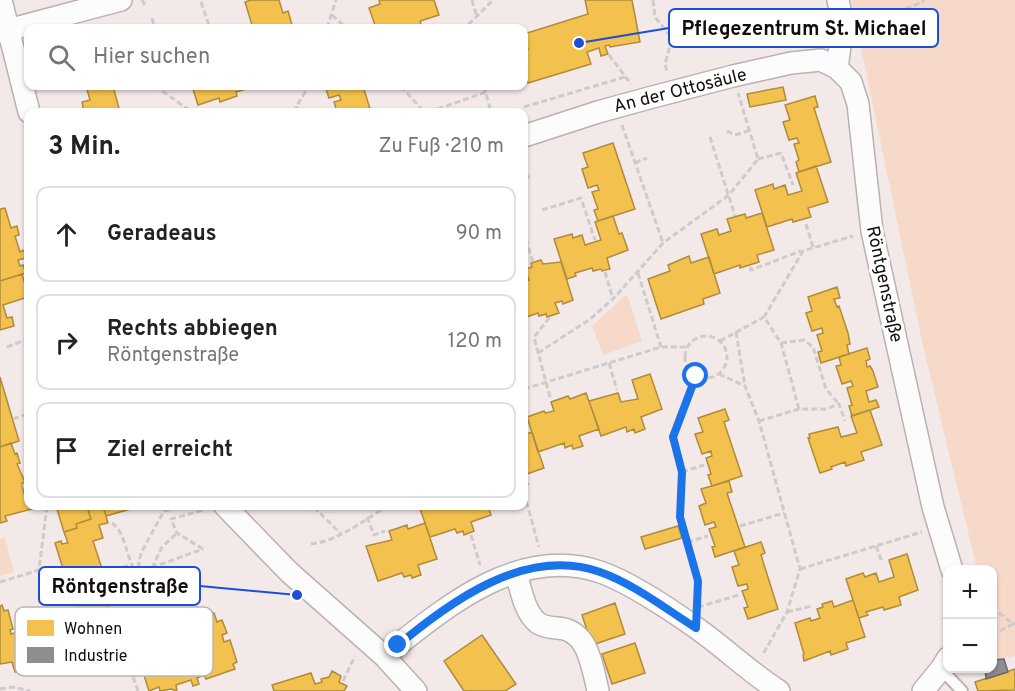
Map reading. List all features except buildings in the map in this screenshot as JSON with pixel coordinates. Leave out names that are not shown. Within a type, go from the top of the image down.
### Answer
[{"type":"street","points":[[1,0],[4,31],[28,108]]},
{"type":"street","points":[[30,24],[121,0]]},
{"type":"street","points":[[837,68],[843,24],[838,0]]},
{"type":"street","points":[[4,31],[24,26]]},
{"type":"street","name":"An der Ottosäule","points":[[528,135],[643,99],[792,63],[821,60],[837,68]]},
{"type":"street","name":"Röntgenstraße","points":[[837,68],[851,82],[858,104],[872,231],[939,528],[950,565]]},
{"type":"street","points":[[229,510],[289,572],[384,656],[416,691]]},
{"type":"street","points":[[384,656],[427,622],[486,584],[544,566],[571,566],[600,572],[626,584],[696,628],[779,691]]},
{"type":"street","points":[[516,573],[530,614],[540,624],[567,628],[581,640],[592,666],[598,691]]},
{"type":"street","points":[[923,691],[943,665]]},
{"type":"lane","points":[[950,673],[962,691]]},
{"type":"path","points":[[142,0],[145,5]]},
{"type":"path","points":[[329,24],[336,0]]},
{"type":"path","points":[[472,0],[477,17]]},
{"type":"path","points":[[471,24],[493,0]]},
{"type":"path","points":[[653,0],[655,17],[672,39],[665,64],[672,92]]},
{"type":"path","points":[[843,24],[851,14],[871,15],[906,9],[923,1]]},
{"type":"path","points":[[201,2],[209,24]]},
{"type":"path","points":[[332,15],[342,24]]},
{"type":"path","points":[[152,18],[153,24]]},
{"type":"path","points":[[609,55],[643,99]]},
{"type":"path","points":[[733,76],[758,159]]},
{"type":"path","points":[[524,107],[626,77]]},
{"type":"path","points":[[161,90],[186,108]]},
{"type":"path","points":[[296,107],[307,90]]},
{"type":"path","points":[[405,90],[420,108]]},
{"type":"path","points":[[440,108],[486,92],[490,108]]},
{"type":"path","points":[[616,107],[663,243]]},
{"type":"path","points":[[727,131],[735,135],[749,130]]},
{"type":"path","points":[[710,137],[735,216]]},
{"type":"path","points":[[538,354],[589,320],[613,299],[663,243],[729,195],[758,159],[781,153],[793,186]]},
{"type":"path","points":[[635,163],[647,158]]},
{"type":"path","points":[[528,177],[532,176]]},
{"type":"path","points":[[542,210],[580,198],[595,240]]},
{"type":"path","points":[[806,224],[813,247]]},
{"type":"path","points":[[750,267],[751,270],[813,247],[872,231]]},
{"type":"path","points":[[528,248],[533,262]]},
{"type":"path","points":[[720,341],[764,317],[803,251]]},
{"type":"path","points":[[605,272],[613,299]]},
{"type":"path","points":[[638,273],[661,347]]},
{"type":"path","points":[[550,317],[534,337],[550,397]]},
{"type":"path","points":[[764,317],[781,343],[799,409]]},
{"type":"path","points":[[736,332],[745,386],[759,421],[800,569],[787,612],[752,672]]},
{"type":"path","points":[[712,336],[720,341],[726,351],[726,362],[719,374],[709,378],[696,376],[688,369],[685,361],[687,347],[695,338],[712,336]]},
{"type":"path","points":[[781,343],[804,340],[813,347],[826,389],[838,404],[845,421]]},
{"type":"path","points":[[7,347],[24,341]]},
{"type":"path","points":[[528,388],[661,347],[687,347]]},
{"type":"path","points":[[609,363],[617,390]]},
{"type":"path","points":[[719,374],[745,386]]},
{"type":"path","points":[[696,376],[673,437],[682,472],[680,517],[698,581],[697,608],[739,595]]},
{"type":"path","points":[[759,421],[799,409],[826,408],[838,404]]},
{"type":"path","points":[[13,419],[24,415]]},
{"type":"path","points":[[682,472],[704,465]]},
{"type":"path","points":[[528,508],[544,566]]},
{"type":"path","points":[[46,510],[39,570],[63,607]]},
{"type":"path","points":[[136,607],[137,573],[141,554],[164,511],[168,510]]},
{"type":"path","points":[[137,573],[203,549],[177,533],[171,519],[204,510]]},
{"type":"path","points":[[317,510],[341,534]]},
{"type":"path","points":[[311,544],[321,543],[341,534],[380,510]]},
{"type":"path","points":[[740,526],[784,513]]},
{"type":"path","points":[[367,517],[374,535],[385,531]]},
{"type":"path","points":[[112,523],[119,528],[130,565],[137,573]]},
{"type":"path","points":[[800,569],[939,528]]},
{"type":"path","points":[[152,568],[162,547],[177,533]]},
{"type":"path","points":[[471,535],[473,544]]},
{"type":"path","points":[[687,542],[708,536]]},
{"type":"path","points":[[876,546],[882,562]]},
{"type":"path","points":[[114,570],[130,565]]},
{"type":"path","points":[[0,582],[39,570]]},
{"type":"path","points":[[787,612],[812,606]]},
{"type":"path","points":[[997,610],[1014,624],[997,633]]},
{"type":"path","points":[[343,681],[355,654],[366,640]]},
{"type":"path","points":[[132,676],[136,691]]},
{"type":"path","points":[[10,691],[13,687]]},
{"type":"path","points":[[0,689],[13,687],[30,691]]},
{"type":"shaded area","points":[[851,0],[1015,0],[1015,656],[997,659],[997,565],[976,565],[923,346]]},
{"type":"shaded area","points":[[627,294],[642,341],[603,355],[592,326]]},
{"type":"shaded area","points":[[5,537],[14,572],[0,576],[0,539]]},
{"type":"place","name":"Pflegezentrum St. Michael","points":[[579,43]]},
{"type":"place","name":"Röntgenstraße","points":[[297,595]]},
{"type":"route","points":[[398,645],[427,622],[486,584],[505,576],[544,566],[571,566],[600,572],[626,584],[696,628],[698,581],[680,517],[682,472],[673,437],[696,376]]}]
